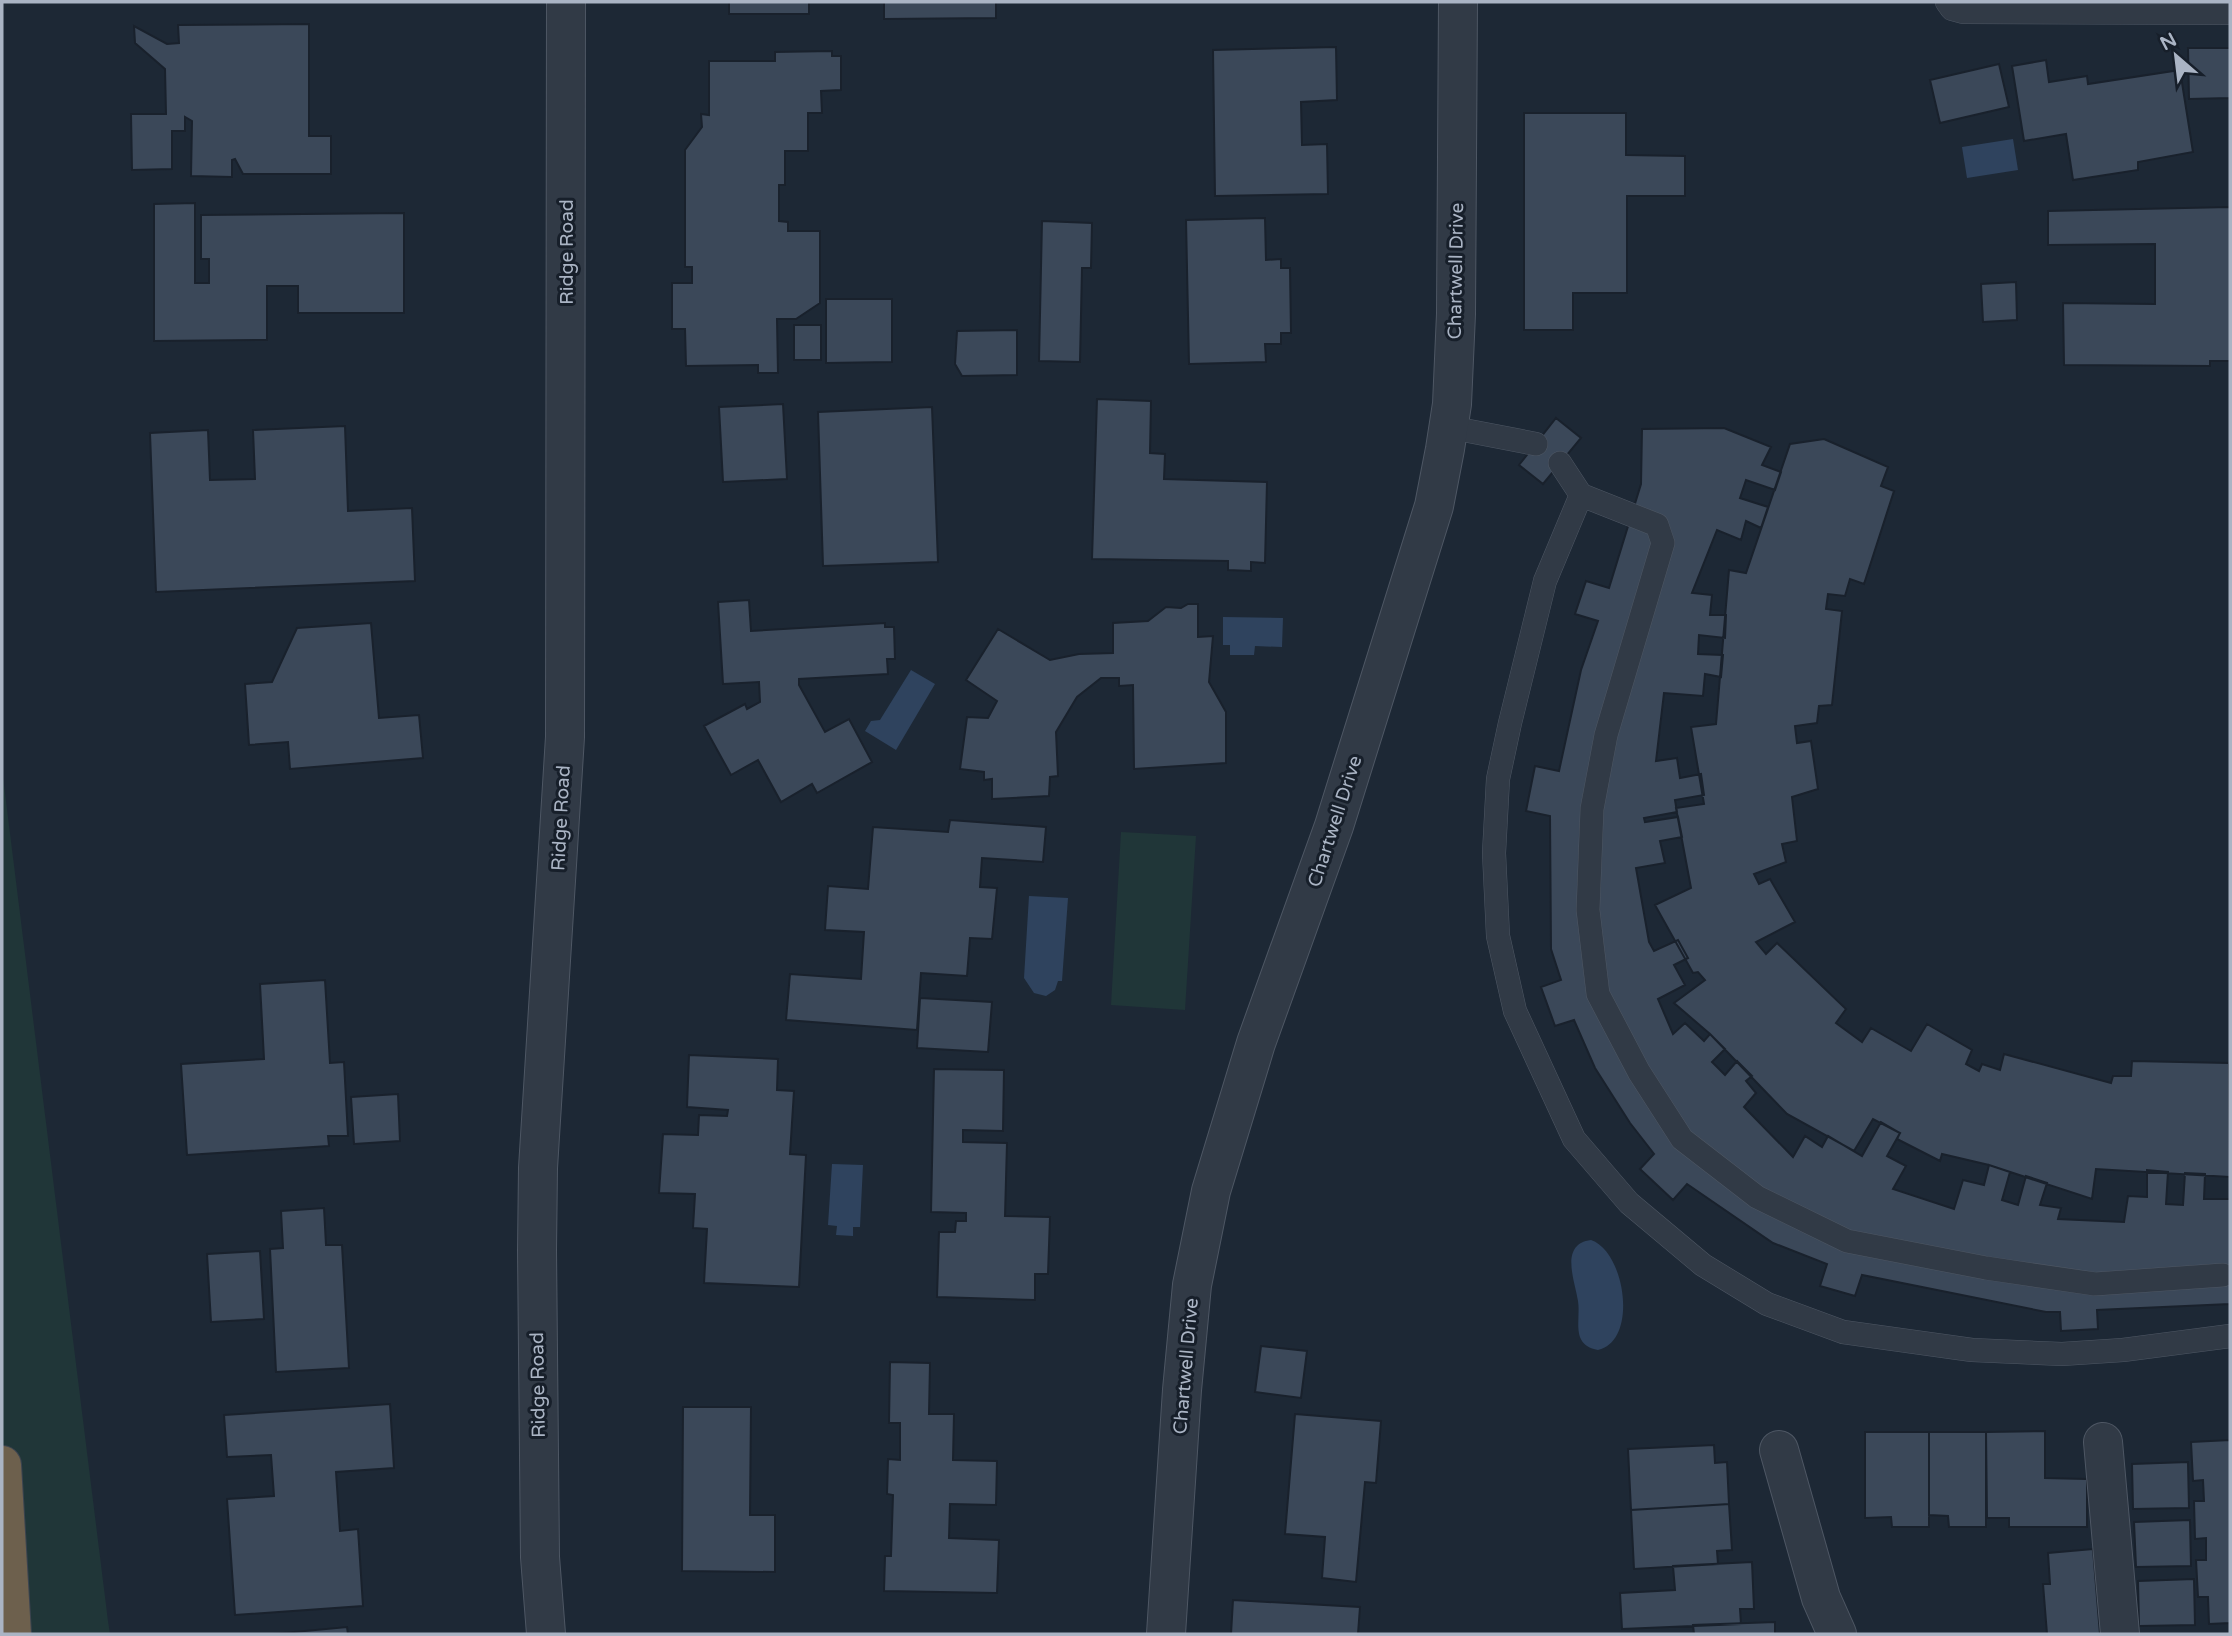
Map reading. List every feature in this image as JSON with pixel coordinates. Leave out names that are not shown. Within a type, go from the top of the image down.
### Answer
[{"type":"highway","points":[[2,1465],[12,1634]]},
{"type":"street","name":"Ridge Road","points":[[545,1634],[540,1557],[538,1168],[565,724],[566,2]]},
{"type":"street","name":"Chartwell Drive","points":[[1167,1634],[1192,1284],[1211,1191],[1228,1126],[1334,826],[1430,519],[1448,427],[1455,314],[1458,2]]},
{"type":"street","points":[[2103,1442],[2120,1634]]},
{"type":"street","points":[[1779,1450],[1821,1598],[1837,1634]]},
{"type":"lane","points":[[1947,2],[1952,9],[1963,12],[2230,13]]},
{"type":"lane","points":[[1448,427],[1536,444]]},
{"type":"lane","points":[[1560,463],[1581,495],[1657,525],[1663,543],[1606,735],[1592,809],[1588,909],[1598,994],[1639,1072],[1682,1139],[1757,1197],[1847,1241],[1986,1268],[2095,1284],[2223,1275]]},
{"type":"lane","points":[[1581,495],[1545,581],[1510,723],[1498,779],[1494,853],[1498,936],[1512,998],[1526,1040],[1574,1139],[1629,1203],[1703,1265],[1768,1304],[1843,1332],[1972,1350],[2062,1354],[2123,1350],[2230,1336]]},
{"type":"green space","points":[[2,769],[108,1621],[110,1634],[2,1634]]},
{"type":"green space","points":[[1121,832],[1196,836],[1185,1010],[1111,1005]]},
{"type":"water","points":[[2013,139],[2018,170],[1967,178],[1962,147]]},
{"type":"water","points":[[1223,617],[1283,618],[1282,647],[1255,646],[1254,655],[1230,655],[1230,645],[1223,645]]},
{"type":"water","points":[[911,670],[935,684],[896,750],[865,731],[871,721],[880,720]]},
{"type":"water","points":[[1029,896],[1068,898],[1062,981],[1058,981],[1055,990],[1046,996],[1034,993],[1024,978]]},
{"type":"water","points":[[832,1164],[863,1165],[860,1227],[853,1227],[853,1236],[836,1235],[837,1226],[828,1225]]},
{"type":"water","points":[[1591,1240],[1603,1248],[1612,1261],[1623,1296],[1619,1331],[1611,1343],[1598,1350],[1583,1343],[1580,1337],[1578,1301],[1571,1264],[1575,1248]]},
{"type":"building","points":[[729,2],[809,2],[809,14],[729,14]]},
{"type":"building","points":[[884,2],[996,2],[996,18],[884,19]]},
{"type":"building","points":[[309,24],[309,136],[331,136],[331,174],[243,174],[235,159],[232,160],[232,177],[191,176],[192,121],[185,117],[185,131],[172,131],[172,169],[132,170],[131,114],[166,114],[165,69],[135,43],[134,26],[167,44],[179,43],[178,25]]},
{"type":"building","points":[[1336,47],[1337,100],[1301,102],[1302,145],[1327,144],[1328,194],[1215,196],[1213,50]]},
{"type":"building","points":[[2188,48],[2230,48],[2230,98],[2189,99]]},
{"type":"building","points":[[832,51],[832,56],[841,56],[841,90],[821,91],[822,113],[808,113],[808,151],[785,151],[785,185],[779,185],[779,221],[788,222],[788,231],[820,231],[820,303],[796,319],[777,319],[778,373],[758,373],[758,365],[686,366],[685,329],[672,329],[672,283],[692,283],[692,267],[685,267],[685,150],[702,127],[701,114],[709,115],[709,61],[775,61],[775,52]]},
{"type":"building","points":[[2046,60],[2049,82],[2087,76],[2088,84],[2180,70],[2193,152],[2138,162],[2138,170],[2073,180],[2066,134],[2024,141],[2012,66]]},
{"type":"building","points":[[1999,64],[2009,107],[1940,123],[1930,80]]},
{"type":"building","points":[[1524,113],[1626,113],[1626,155],[1685,156],[1685,196],[1627,196],[1627,293],[1573,293],[1573,330],[1524,330]]},
{"type":"building","points":[[195,203],[195,283],[209,283],[209,259],[201,259],[201,215],[404,213],[404,313],[298,313],[298,286],[267,286],[267,340],[154,341],[154,204]]},
{"type":"building","points":[[2230,207],[2230,361],[2210,361],[2210,366],[2064,365],[2063,303],[2155,304],[2155,244],[2048,245],[2048,211]]},
{"type":"building","points":[[1265,218],[1266,260],[1281,259],[1281,268],[1290,268],[1291,333],[1281,333],[1281,344],[1265,344],[1266,362],[1189,364],[1186,220]]},
{"type":"building","points":[[1042,221],[1092,223],[1091,268],[1082,268],[1080,362],[1039,361]]},
{"type":"building","points":[[2016,282],[2017,320],[1983,322],[1981,284]]},
{"type":"building","points":[[826,299],[892,299],[892,362],[826,363]]},
{"type":"building","points":[[794,325],[821,325],[821,360],[794,360]]},
{"type":"building","points":[[1017,330],[1017,375],[962,376],[955,364],[957,331]]},
{"type":"building","points":[[1097,399],[1151,401],[1150,453],[1165,454],[1164,479],[1267,482],[1265,563],[1251,562],[1251,571],[1228,570],[1228,561],[1092,559]]},
{"type":"building","points":[[783,404],[787,479],[723,482],[719,407]]},
{"type":"building","points":[[932,407],[938,562],[823,566],[818,412]]},
{"type":"building","points":[[1556,418],[1581,438],[1543,484],[1519,465]]},
{"type":"building","points":[[345,426],[348,511],[412,508],[415,581],[156,592],[150,433],[208,430],[210,480],[255,479],[253,430]]},
{"type":"building","points":[[1724,428],[1771,447],[1762,465],[1781,472],[1775,490],[1746,480],[1740,498],[1768,507],[1761,528],[1746,521],[1741,540],[1717,530],[1692,593],[1712,595],[1710,615],[1726,615],[1725,638],[1699,635],[1698,654],[1723,655],[1721,677],[1705,674],[1703,696],[1664,693],[1656,761],[1677,758],[1680,778],[1701,774],[1704,795],[1675,800],[1677,812],[1644,818],[1645,822],[1678,817],[1682,837],[1660,841],[1665,863],[1636,868],[1649,942],[1654,951],[1678,940],[1688,958],[1674,965],[1685,985],[1658,999],[1673,1034],[1685,1023],[1704,1041],[1710,1034],[1725,1049],[1712,1062],[1725,1075],[1737,1061],[1752,1076],[1746,1081],[1756,1093],[1744,1107],[1793,1157],[1805,1136],[1822,1147],[1828,1136],[1862,1156],[1881,1122],[1900,1133],[1887,1156],[1906,1166],[1893,1189],[1954,1209],[1963,1180],[1984,1185],[1989,1165],[2010,1172],[2002,1200],[2018,1205],[2026,1176],[2047,1183],[2040,1205],[2061,1208],[2058,1219],[2124,1222],[2128,1196],[2147,1197],[2147,1170],[2168,1172],[2166,1204],[2183,1205],[2185,1173],[2205,1174],[2204,1199],[2230,1199],[2230,1304],[2097,1310],[2098,1329],[2061,1331],[2060,1312],[2046,1312],[1862,1275],[1855,1296],[1820,1286],[1827,1264],[1773,1243],[1687,1184],[1673,1200],[1640,1169],[1654,1154],[1630,1123],[1595,1068],[1574,1020],[1555,1026],[1541,987],[1561,980],[1551,949],[1550,816],[1526,811],[1535,766],[1559,771],[1581,670],[1598,621],[1575,614],[1586,581],[1609,588],[1641,484],[1642,429]]},
{"type":"building","points":[[1824,439],[1888,467],[1881,486],[1894,491],[1864,584],[1850,579],[1845,596],[1828,594],[1826,609],[1842,611],[1832,705],[1819,706],[1817,723],[1795,726],[1797,743],[1811,741],[1818,789],[1792,797],[1797,841],[1782,844],[1786,862],[1754,874],[1759,884],[1770,879],[1795,922],[1756,942],[1766,954],[1777,943],[1846,1009],[1836,1023],[1862,1042],[1871,1028],[1911,1051],[1927,1024],[1972,1050],[1966,1064],[1979,1071],[1982,1064],[2000,1070],[2004,1054],[2111,1083],[2113,1076],[2131,1076],[2132,1061],[2229,1063],[2230,1177],[2096,1169],[2092,1199],[1989,1165],[1942,1154],[1940,1161],[1897,1139],[1900,1133],[1873,1119],[1854,1151],[1787,1114],[1710,1034],[1674,1003],[1705,980],[1698,972],[1693,973],[1655,905],[1691,888],[1676,808],[1704,804],[1691,727],[1716,724],[1729,570],[1746,573],[1790,444]]},
{"type":"building","points":[[749,600],[751,631],[885,623],[885,627],[894,627],[895,659],[887,659],[888,674],[799,679],[799,685],[825,732],[849,719],[872,762],[817,793],[812,784],[781,802],[758,760],[731,775],[704,726],[745,704],[747,709],[760,702],[759,682],[723,684],[718,602]]},
{"type":"building","points":[[1188,604],[1198,604],[1198,637],[1213,636],[1209,682],[1226,712],[1226,763],[1134,769],[1133,685],[1119,686],[1119,678],[1101,678],[1077,697],[1056,732],[1058,776],[1050,777],[1049,796],[992,799],[992,779],[984,780],[984,772],[960,769],[967,717],[988,718],[997,701],[966,680],[998,629],[1050,660],[1079,654],[1113,653],[1113,623],[1148,621],[1166,607],[1181,608]]},
{"type":"building","points":[[371,623],[379,718],[419,715],[423,758],[290,769],[288,742],[249,745],[245,684],[272,682],[297,628]]},
{"type":"building","points":[[950,820],[1046,827],[1043,862],[982,858],[980,887],[997,888],[992,939],[970,938],[967,976],[921,973],[917,1030],[786,1020],[790,974],[861,979],[864,932],[825,930],[828,886],[868,889],[873,827],[948,832]]},
{"type":"building","points":[[325,980],[330,1063],[344,1062],[348,1136],[328,1136],[329,1146],[187,1155],[181,1064],[264,1059],[260,984]]},
{"type":"building","points":[[920,998],[992,1002],[988,1052],[917,1048]]},
{"type":"building","points":[[689,1055],[778,1059],[777,1090],[794,1091],[790,1154],[806,1155],[799,1287],[704,1283],[707,1229],[693,1228],[695,1194],[659,1193],[663,1134],[698,1135],[699,1115],[727,1116],[728,1110],[687,1107]]},
{"type":"building","points":[[934,1069],[1004,1070],[1003,1131],[963,1130],[963,1142],[1007,1143],[1005,1216],[1050,1217],[1048,1274],[1035,1274],[1035,1300],[937,1297],[939,1232],[955,1232],[956,1221],[966,1221],[966,1213],[931,1212]]},
{"type":"building","points":[[398,1094],[400,1141],[354,1144],[351,1097]]},
{"type":"building","points":[[324,1208],[326,1245],[342,1245],[349,1368],[276,1372],[270,1249],[283,1248],[281,1211]]},
{"type":"building","points":[[260,1251],[264,1319],[211,1322],[207,1254]]},
{"type":"building","points":[[1261,1346],[1307,1351],[1301,1398],[1255,1392]]},
{"type":"building","points":[[890,1362],[930,1363],[929,1414],[954,1414],[953,1460],[997,1461],[996,1505],[950,1504],[949,1538],[999,1540],[997,1593],[884,1591],[885,1556],[891,1556],[893,1495],[887,1494],[888,1459],[900,1460],[900,1423],[889,1423]]},
{"type":"building","points":[[390,1404],[394,1468],[336,1472],[340,1531],[358,1529],[363,1606],[235,1615],[227,1499],[274,1496],[271,1455],[227,1457],[224,1415]]},
{"type":"building","points":[[683,1407],[751,1407],[750,1515],[775,1515],[775,1572],[682,1571]]},
{"type":"building","points":[[1295,1414],[1381,1421],[1376,1483],[1365,1482],[1356,1582],[1322,1578],[1325,1537],[1285,1534]]},
{"type":"building","points":[[2045,1431],[2045,1478],[2087,1479],[2087,1527],[2009,1527],[2009,1518],[1987,1518],[1986,1432]]},
{"type":"building","points":[[1865,1432],[1929,1432],[1929,1527],[1892,1527],[1891,1517],[1865,1518]]},
{"type":"building","points":[[1929,1432],[1986,1432],[1986,1527],[1949,1527],[1948,1516],[1929,1515]]},
{"type":"building","points":[[2230,1440],[2230,1623],[2209,1624],[2208,1597],[2198,1597],[2196,1560],[2206,1560],[2206,1538],[2195,1539],[2194,1501],[2204,1501],[2203,1480],[2193,1481],[2191,1442]]},
{"type":"building","points":[[1714,1445],[1715,1463],[1727,1462],[1729,1504],[1631,1510],[1628,1449]]},
{"type":"building","points":[[2188,1462],[2189,1508],[2133,1509],[2132,1464]]},
{"type":"building","points":[[1729,1504],[1732,1550],[1717,1551],[1718,1564],[1634,1569],[1631,1510]]},
{"type":"building","points":[[2190,1520],[2191,1566],[2136,1567],[2134,1522]]},
{"type":"building","points":[[2093,1549],[2100,1634],[2047,1634],[2043,1584],[2050,1584],[2048,1553]]},
{"type":"building","points":[[1752,1562],[1754,1609],[1740,1609],[1741,1624],[1622,1629],[1620,1593],[1675,1590],[1673,1566]]},
{"type":"building","points":[[2194,1579],[2195,1625],[2139,1626],[2138,1581]]},
{"type":"building","points":[[1233,1600],[1360,1607],[1358,1634],[1231,1634]]},
{"type":"building","points":[[1775,1622],[1775,1634],[1694,1634],[1693,1625]]},
{"type":"building","points":[[347,1627],[348,1634],[273,1634]]}]
